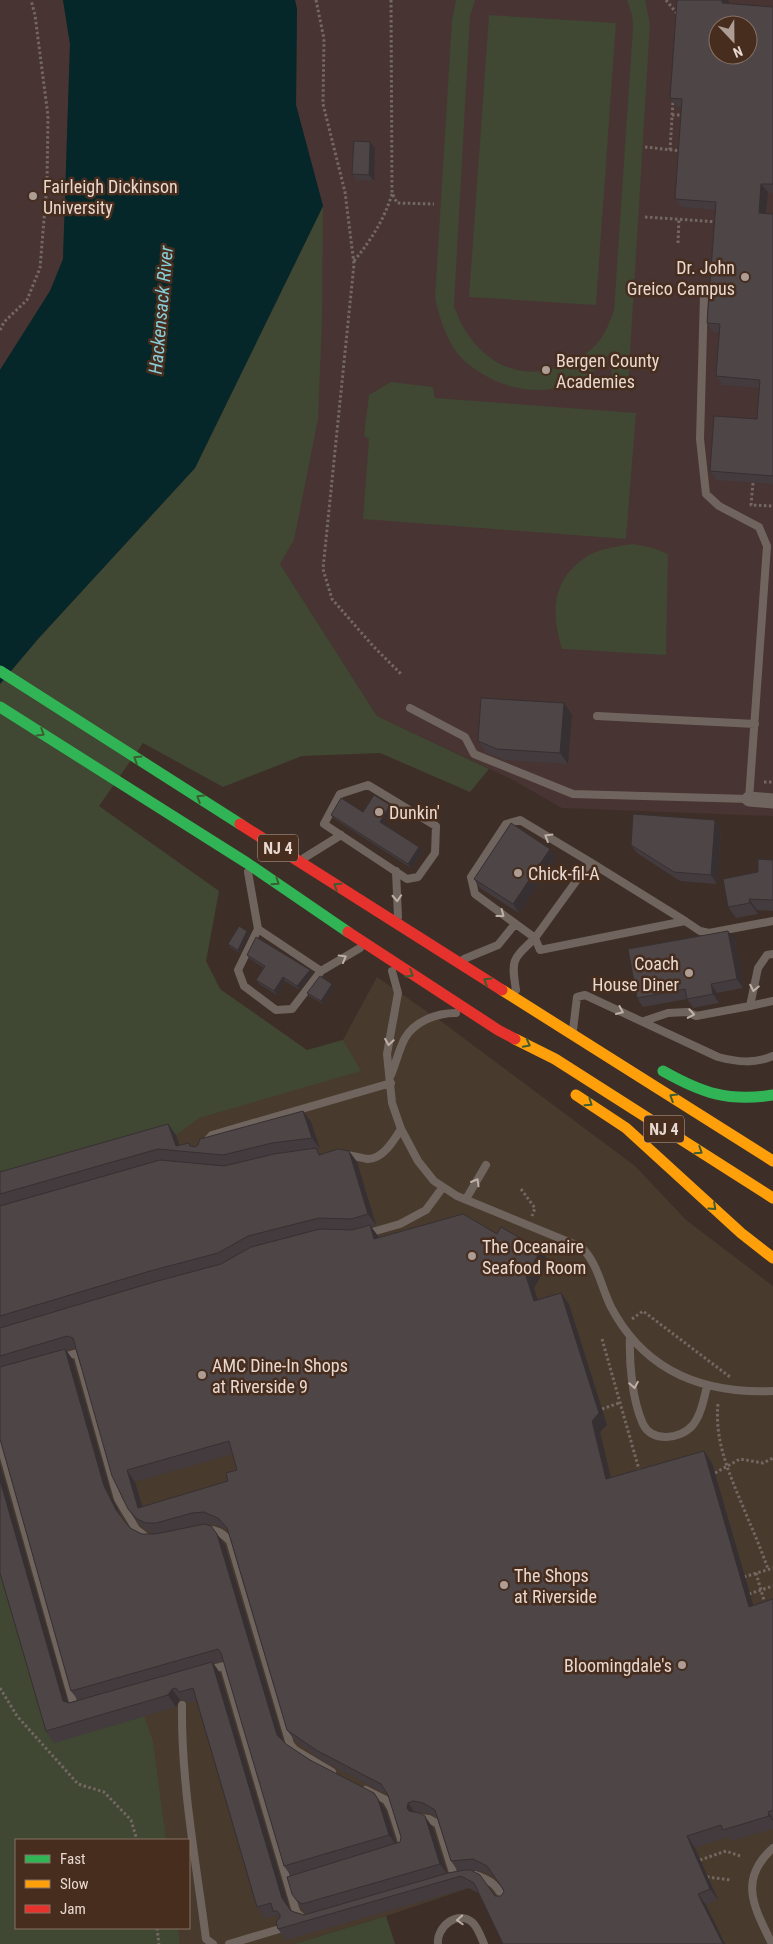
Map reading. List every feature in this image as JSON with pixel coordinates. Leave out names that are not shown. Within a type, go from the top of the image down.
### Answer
[{"type":"highway","name":"NJ 4","points":[[0,671],[298,862],[773,1161]]},
{"type":"highway","name":"NJ 4","points":[[0,707],[247,863],[342,926],[366,945],[498,1030],[555,1059],[773,1198]]},
{"type":"highway","points":[[498,1030],[508,1050]]},
{"type":"highway","points":[[573,1034],[634,1059]]},
{"type":"highway","points":[[651,1066],[707,1094],[737,1099],[773,1095]]},
{"type":"highway","points":[[564,1086],[626,1128],[741,1233],[773,1258]]},
{"type":"street","points":[[749,799],[773,801]]},
{"type":"lane","points":[[410,708],[465,737],[474,754],[573,794],[749,799],[768,546],[759,527],[719,506],[706,494],[700,439],[704,295]]},
{"type":"lane","points":[[597,716],[755,724]]},
{"type":"lane","points":[[368,785],[436,826],[435,853],[418,877],[407,879],[396,871],[324,824],[340,794],[368,785]]},
{"type":"lane","points":[[685,921],[540,950],[535,938],[475,894],[471,877],[506,824],[520,820],[685,921],[700,932],[709,933],[773,921]]},
{"type":"lane","points":[[298,862],[340,835]]},
{"type":"lane","points":[[517,1000],[512,968],[514,960],[535,938],[590,862]]},
{"type":"lane","points":[[247,863],[258,929],[238,970],[244,986],[276,1010],[292,1009],[321,971],[366,945]]},
{"type":"lane","points":[[396,871],[398,925]]},
{"type":"lane","points":[[457,962],[498,945],[515,924]]},
{"type":"lane","points":[[258,929],[321,971]]},
{"type":"lane","points":[[750,1006],[758,968],[767,955],[773,954]]},
{"type":"lane","points":[[390,960],[398,993],[387,1054],[392,1103],[401,1129],[418,1161],[434,1181],[466,1199],[581,1247],[590,1256],[611,1307],[622,1326],[645,1352],[669,1370],[707,1386],[729,1390],[773,1391]]},
{"type":"lane","points":[[573,1034],[577,997],[585,994],[718,1057],[734,1062],[759,1061],[773,1056]]},
{"type":"lane","points":[[644,1021],[668,1013],[687,1012],[696,1016],[773,1000]]},
{"type":"lane","points":[[391,1080],[406,1037],[425,1019],[443,1013],[472,1013]]},
{"type":"lane","points":[[202,1152],[205,1142],[212,1135],[391,1080]]},
{"type":"lane","points":[[335,1154],[370,1159],[378,1156],[388,1147],[401,1129]]},
{"type":"lane","points":[[466,1199],[486,1165]]},
{"type":"lane","points":[[360,1236],[414,1218],[426,1210],[443,1186]]},
{"type":"lane","points":[[630,1336],[629,1357],[636,1399],[643,1424],[657,1437],[666,1438],[679,1434],[692,1426],[697,1418],[707,1386]]},
{"type":"lane","points":[[52,1360],[77,1353],[118,1498],[136,1529],[143,1536],[156,1541]]},
{"type":"lane","points":[[0,1443],[75,1709],[85,1706]]},
{"type":"lane","points":[[194,1532],[215,1529],[230,1541],[290,1744],[295,1750],[339,1776]]},
{"type":"lane","points":[[196,1674],[224,1666],[297,1913],[301,1918],[310,1921]]},
{"type":"lane","points":[[182,1705],[181,1743],[204,1924],[206,1939],[213,1944]]},
{"type":"lane","points":[[362,1788],[386,1800],[391,1808],[404,1850],[395,1853]]},
{"type":"lane","points":[[420,1818],[429,1819],[438,1824],[454,1879]]},
{"type":"lane","points":[[772,1944],[754,1907],[751,1890],[754,1874],[764,1856],[773,1848]]},
{"type":"lane","points":[[446,1882],[473,1874],[488,1879],[497,1887],[506,1903]]},
{"type":"lane","points":[[288,1885],[297,1882]]},
{"type":"lane","points":[[438,1944],[438,1935],[441,1928],[448,1922],[462,1919],[469,1920],[474,1924],[484,1944]]},
{"type":"lane","points":[[229,1944],[283,1928]]},
{"type":"path","points":[[0,330],[4,322],[27,300],[40,268],[47,183],[48,116],[35,16],[31,0]]},
{"type":"path","points":[[316,0],[324,39],[323,104],[344,192],[354,261],[323,569],[332,599],[400,674]]},
{"type":"path","points":[[354,261],[376,231],[387,210],[392,193],[390,0]]},
{"type":"path","points":[[666,0],[678,15],[679,8]]},
{"type":"path","points":[[670,150],[674,95]]},
{"type":"path","points":[[672,115],[690,116]]},
{"type":"path","points":[[645,147],[685,151]]},
{"type":"path","points":[[392,193],[397,204],[434,204]]},
{"type":"path","points":[[645,217],[722,222]]},
{"type":"path","points":[[678,243],[679,219]]},
{"type":"path","points":[[753,482],[751,505],[773,506]]},
{"type":"path","points":[[764,782],[773,782]]},
{"type":"path","points":[[622,1326],[643,1311],[730,1376],[729,1390]]},
{"type":"path","points":[[602,1339],[641,1475]]},
{"type":"path","points":[[602,1408],[619,1403]]},
{"type":"path","points":[[718,1404],[716,1420],[726,1466],[768,1569]]},
{"type":"path","points":[[715,1473],[740,1459],[763,1463],[773,1458]]},
{"type":"path","points":[[744,1577],[773,1568]]},
{"type":"path","points":[[756,1573],[766,1606]]},
{"type":"path","points":[[749,1594],[773,1586]]},
{"type":"path","points":[[760,1608],[773,1604]]},
{"type":"path","points":[[0,1688],[18,1716],[78,1784],[104,1792],[131,1820],[136,1839]]},
{"type":"path","points":[[700,1860],[726,1851],[740,1856]]},
{"type":"path","points":[[707,1877],[731,1880]]},
{"type":"path","points":[[157,1929],[159,1944]]},
{"type":"shaded area","name":"Fairleigh Dickinson University","points":[[0,0],[63,0],[70,44],[63,260],[50,291],[0,370]]},
{"type":"shaded area","name":"Bergen County Academies","points":[[295,0],[773,0],[773,816],[562,808],[511,779],[377,716],[280,564],[294,540],[323,206],[296,105],[297,9]]},
{"type":"shaded area","points":[[377,977],[442,1022],[635,1166],[686,1220],[773,1286],[773,1944],[505,1944],[482,1895],[469,1888],[294,1944],[139,1944],[136,1929],[190,1929],[190,1839],[118,1839],[0,1774],[0,1138],[343,1040]]},
{"type":"green space","points":[[456,0],[475,0],[470,16],[454,306],[471,339],[483,352],[496,362],[528,372],[545,371],[564,365],[587,352],[601,338],[614,310],[633,27],[632,15],[627,0],[645,0],[650,24],[628,387],[611,385],[612,350],[592,373],[563,387],[536,390],[510,386],[473,368],[457,353],[446,333],[435,297],[452,20]]},
{"type":"green space","points":[[489,15],[616,23],[596,305],[469,297]]},
{"type":"green space","points":[[323,206],[322,321],[318,419],[294,540],[280,564],[377,716],[489,769],[470,792],[380,753],[302,756],[223,787],[143,743],[99,806],[219,891],[206,961],[220,989],[307,1050],[343,1040],[361,1071],[199,1118],[176,1135],[0,1186],[0,684],[38,639],[195,468]]},
{"type":"green space","points":[[391,382],[433,387],[435,398],[636,413],[626,539],[363,519],[369,439],[364,436],[369,395]]},
{"type":"green space","points":[[633,544],[653,548],[668,554],[666,655],[562,649],[556,626],[556,603],[558,592],[569,572],[591,554],[617,546]]},
{"type":"green space","points":[[0,1557],[54,1742],[144,1716],[153,1741],[166,1839],[15,1839],[15,1929],[178,1929],[180,1944],[0,1944]]},
{"type":"green space","points":[[386,1916],[395,1944],[294,1944]]},
{"type":"water","name":"Hackensack River","points":[[63,0],[295,0],[297,9],[296,105],[323,206],[195,468],[38,639],[0,684],[0,370],[50,291],[63,259],[70,44]]},
{"type":"building","name":"Dr. John Greico Campus","points":[[677,0],[722,0],[722,3],[773,7],[773,184],[761,184],[759,213],[773,214],[773,476],[710,471],[714,416],[757,419],[760,380],[716,376],[720,324],[707,323],[716,202],[675,199],[682,99],[670,98]]},
{"type":"building","points":[[354,141],[370,142],[369,175],[352,174]]},
{"type":"building","points":[[481,698],[564,703],[560,753],[497,749],[478,741]]},
{"type":"building","points":[[374,795],[390,805],[380,822],[419,847],[408,864],[331,815],[341,798],[363,812]]},
{"type":"building","points":[[633,814],[715,820],[711,875],[674,872],[631,845]]},
{"type":"building","name":"Chick-fil-A","points":[[511,823],[550,849],[513,904],[474,879]]},
{"type":"building","points":[[758,859],[773,860],[773,900],[749,899],[750,903],[728,907],[723,879],[758,872]]},
{"type":"building","points":[[239,926],[247,931],[238,950],[228,944]]},
{"type":"building","name":"Coach House Diner","points":[[728,931],[737,979],[711,984],[713,994],[687,999],[685,989],[637,998],[628,949]]},
{"type":"building","points":[[256,937],[310,970],[297,986],[283,977],[274,991],[256,980],[265,966],[247,955]]},
{"type":"building","points":[[320,976],[332,984],[321,1001],[307,993]]},
{"type":"building","points":[[303,1111],[312,1138],[272,1143],[223,1155],[158,1149],[0,1194],[0,1172],[168,1124],[176,1146],[189,1143],[190,1146],[195,1147],[200,1139]]},
{"type":"building","points":[[316,1148],[319,1155],[338,1149],[349,1151],[368,1214],[351,1219],[319,1218],[248,1236],[218,1253],[150,1271],[0,1316],[0,1206],[160,1160],[224,1166],[274,1154]]},
{"type":"building","name":"The Shops at Riverside","points":[[463,1214],[497,1234],[501,1227],[541,1250],[526,1276],[534,1301],[561,1293],[599,1413],[592,1421],[606,1479],[704,1451],[749,1607],[773,1599],[773,1810],[768,1812],[769,1816],[723,1830],[721,1825],[687,1836],[710,1889],[698,1894],[723,1944],[503,1944],[474,1883],[461,1876],[278,1929],[276,1922],[280,1915],[277,1911],[273,1911],[271,1903],[257,1907],[193,1688],[179,1692],[176,1688],[172,1689],[168,1695],[46,1731],[0,1573],[0,1480],[63,1701],[69,1703],[212,1662],[282,1898],[291,1911],[304,1915],[448,1873],[465,1870],[471,1870],[480,1875],[495,1896],[501,1896],[504,1892],[487,1866],[473,1859],[451,1861],[435,1810],[423,1803],[413,1801],[408,1803],[407,1808],[409,1811],[425,1816],[440,1864],[302,1904],[297,1901],[292,1894],[287,1877],[400,1842],[401,1837],[388,1795],[381,1784],[316,1750],[287,1730],[230,1537],[227,1528],[218,1518],[204,1512],[192,1513],[156,1523],[146,1523],[137,1519],[128,1509],[112,1476],[73,1338],[67,1336],[0,1356],[0,1328],[221,1264],[251,1247],[320,1229],[352,1230],[370,1225],[374,1239]],"holes":[[[229,1441],[237,1470],[226,1473],[228,1481],[138,1508],[127,1470]]]},
{"type":"building","points":[[65,1349],[104,1486],[116,1510],[130,1528],[142,1534],[156,1534],[204,1524],[211,1526],[217,1534],[277,1735],[286,1744],[310,1760],[374,1793],[378,1799],[389,1835],[284,1866],[221,1653],[218,1649],[71,1691],[0,1439],[0,1367]]},
{"type":"traffic: fast","points":[[0,671],[240,824]]},
{"type":"traffic: fast","points":[[0,707],[247,863],[348,932]]},
{"type":"traffic: fast","points":[[663,1071],[690,1085],[716,1094],[742,1097],[773,1095]]},
{"type":"traffic: slow","points":[[502,990],[773,1161]]},
{"type":"traffic: slow","points":[[515,1039],[555,1059],[773,1198]]},
{"type":"traffic: slow","points":[[576,1095],[626,1128],[741,1233],[773,1258]]},
{"type":"traffic: jam","points":[[240,824],[502,990]]},
{"type":"traffic: jam","points":[[348,932],[498,1030],[515,1039]]},
{"type":"place","name":"Fairleigh Dickinson University","points":[[33,196]]},
{"type":"place","name":"Dr. John Greico Campus","points":[[745,277]]},
{"type":"place","name":"Bergen County Academies","points":[[546,370]]},
{"type":"place","name":"Dunkin'","points":[[379,812]]},
{"type":"place","name":"Chick-fil-A","points":[[518,873]]},
{"type":"place","name":"Coach House Diner","points":[[689,973]]},
{"type":"place","name":"The Oceanaire Seafood Room","points":[[472,1256]]},
{"type":"place","name":"AMC Dine-In Shops at Riverside 9","points":[[202,1375]]},
{"type":"place","name":"The Shops at Riverside","points":[[504,1585]]},
{"type":"place","name":"Bloomingdale's","points":[[682,1665]]}]
